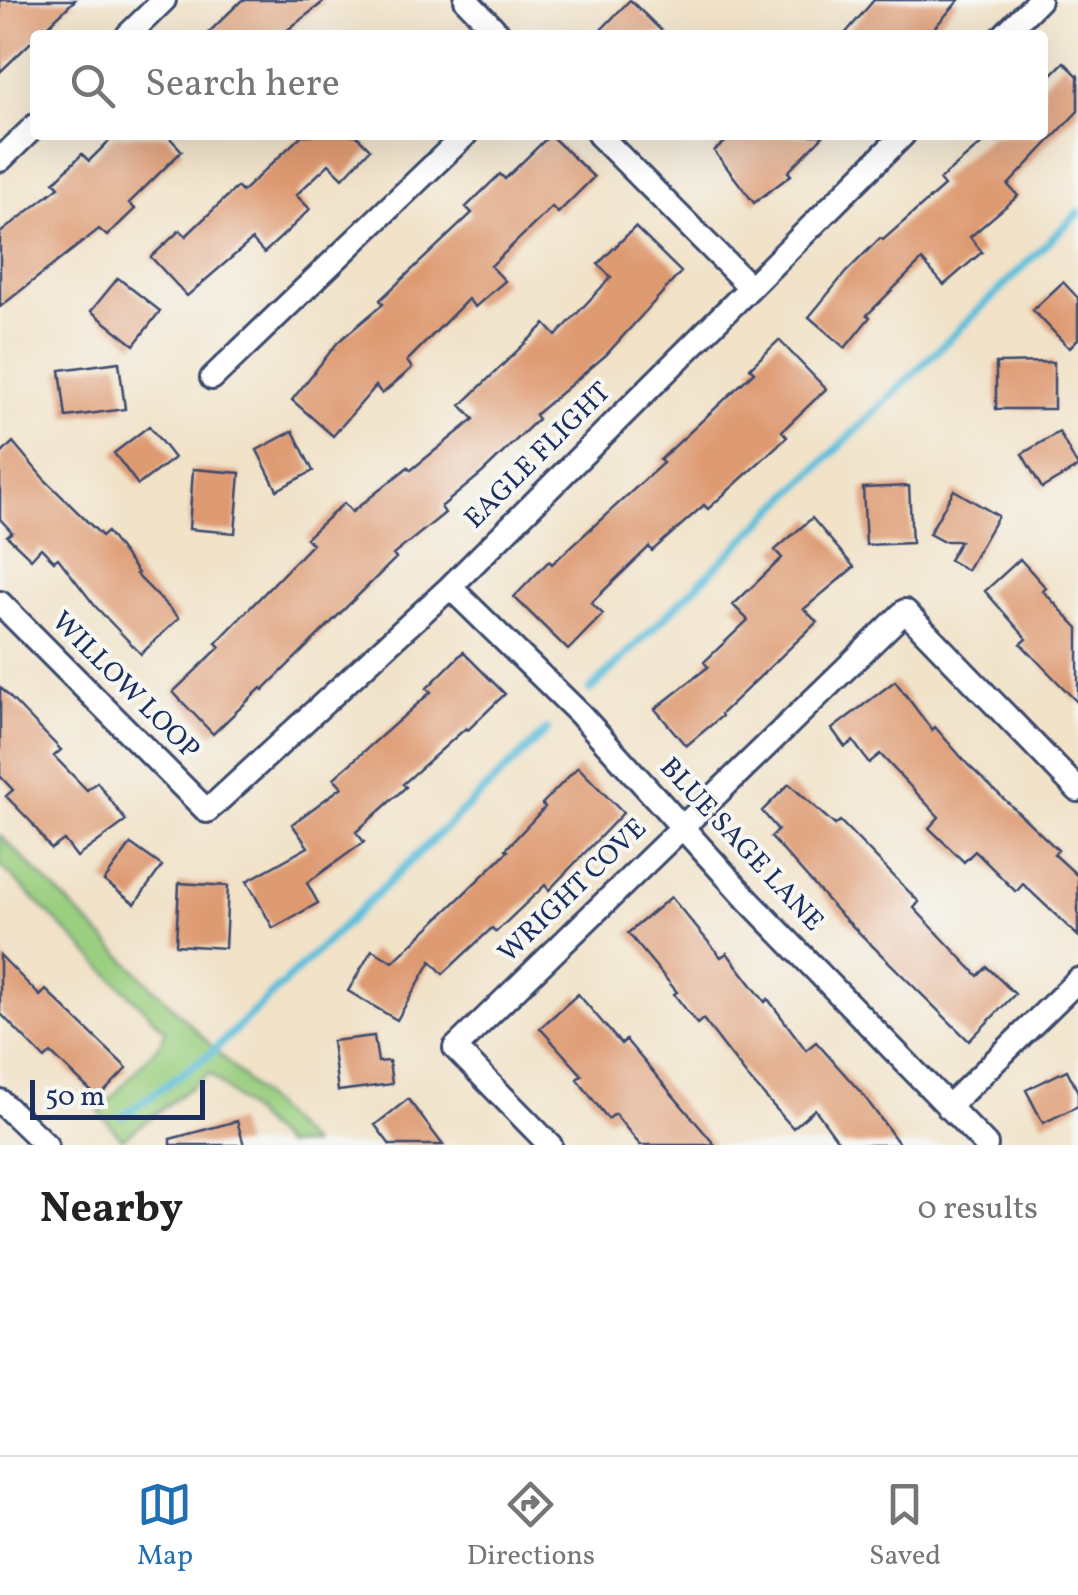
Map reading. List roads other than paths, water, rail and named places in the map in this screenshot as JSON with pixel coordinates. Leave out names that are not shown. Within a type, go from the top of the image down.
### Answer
[{"type":"street","points":[[133,30],[164,0]]},
{"type":"street","points":[[466,0],[495,30]]},
{"type":"street","points":[[1009,30],[1039,0]]},
{"type":"street","points":[[0,160],[30,131]]},
{"type":"street","points":[[212,378],[460,140]]},
{"type":"street","points":[[604,140],[750,287]]},
{"type":"street","name":"EAGLE FLIGHT","points":[[207,811],[450,586],[898,140]]},
{"type":"street","name":"BLUE SAGE LANE","points":[[450,586],[580,714],[747,899],[986,1145]]},
{"type":"street","name":"WILLOW LOOP","points":[[0,603],[207,811]]},
{"type":"street","name":"WRIGHT COVE","points":[[550,1145],[454,1048],[905,610],[1078,790]]},
{"type":"street","points":[[948,1106],[1078,980]]},
{"type":"street","points":[[0,1101],[46,1145]]},
{"type":"waterway","points":[[590,690],[1078,213]]},
{"type":"waterway","points":[[123,1116],[211,1053],[547,730]]}]
